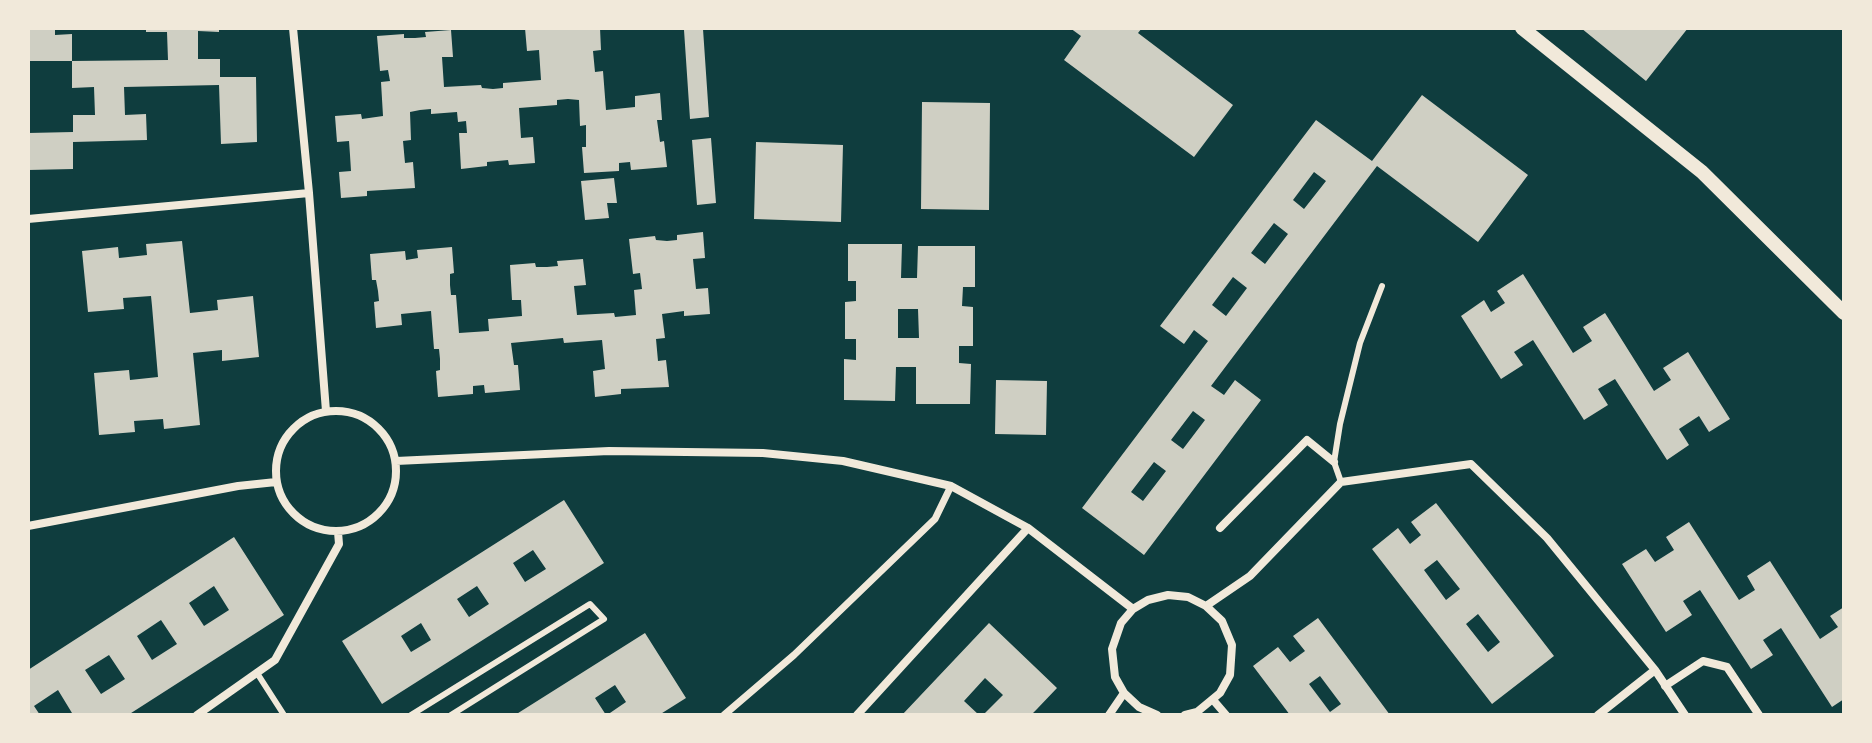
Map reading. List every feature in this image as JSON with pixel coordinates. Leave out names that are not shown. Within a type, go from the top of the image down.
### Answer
[{"type":"street","points":[[293,28],[326,411]]},
{"type":"street","points":[[1522,28],[1702,172],[1844,313]]},
{"type":"street","points":[[28,219],[309,193]]},
{"type":"street","points":[[326,411],[345,411],[363,417],[379,428],[390,443],[396,461],[396,482],[383,509],[359,528],[338,532],[317,529],[298,519],[284,502],[276,482],[277,458],[287,436],[304,420],[326,411]]},
{"type":"street","points":[[1220,528],[1307,440],[1334,462]]},
{"type":"street","points":[[396,461],[609,451],[763,453],[843,461],[951,486],[1028,528],[1133,609]]},
{"type":"street","points":[[1206,606],[1250,576],[1341,482],[1471,464],[1547,538],[1655,670],[1685,715]]},
{"type":"street","points":[[28,526],[238,486],[276,482]]},
{"type":"street","points":[[724,715],[794,655],[935,519],[951,486]]},
{"type":"street","points":[[857,715],[1028,528]]},
{"type":"street","points":[[197,715],[275,660],[339,544],[338,532]]},
{"type":"street","points":[[1157,715],[1139,707],[1124,693],[1115,677],[1112,649],[1121,623],[1133,609],[1148,600],[1168,595],[1188,597],[1206,606],[1222,621],[1232,645],[1230,675],[1214,701],[1197,712],[1185,715]]},
{"type":"street","points":[[1665,686],[1703,661],[1727,667],[1759,715]]},
{"type":"street","points":[[1598,715],[1655,670]]},
{"type":"street","points":[[1109,715],[1124,693]]},
{"type":"street","points":[[1214,701],[1226,715]]},
{"type":"lane","points":[[1341,482],[1334,462],[1340,424],[1360,343],[1382,286]]},
{"type":"lane","points":[[411,715],[590,604],[604,619],[451,715]]},
{"type":"lane","points":[[257,673],[284,715]]},
{"type":"building","points":[[28,28],[55,28],[55,35],[72,34],[72,61],[28,61]]},
{"type":"building","points":[[146,28],[219,28],[219,32],[198,31],[198,59],[220,59],[220,77],[256,77],[257,142],[221,144],[219,85],[124,87],[125,115],[146,114],[147,140],[73,142],[73,169],[28,170],[28,133],[73,132],[73,115],[95,115],[94,87],[72,88],[72,61],[168,60],[167,32],[146,32]]},
{"type":"building","points":[[525,28],[600,28],[601,50],[593,51],[595,72],[603,71],[606,110],[635,107],[635,96],[660,93],[662,120],[657,120],[660,142],[664,141],[667,167],[631,170],[630,162],[619,163],[619,171],[584,173],[582,147],[586,147],[586,125],[580,126],[579,100],[568,99],[557,100],[557,105],[519,108],[521,138],[533,137],[535,163],[509,165],[508,160],[461,169],[459,133],[467,133],[466,121],[458,122],[457,112],[431,114],[431,109],[420,110],[410,112],[411,140],[403,141],[405,163],[413,162],[415,188],[367,191],[367,196],[341,198],[339,172],[351,171],[349,141],[337,142],[335,116],[361,114],[362,119],[383,116],[381,82],[390,81],[388,70],[380,71],[377,36],[404,34],[404,38],[415,38],[426,37],[425,32],[451,30],[453,57],[442,57],[444,87],[481,85],[482,88],[493,89],[503,88],[503,83],[541,80],[539,50],[527,51]]},
{"type":"building","points":[[1070,28],[1142,28],[1138,33],[1233,105],[1194,157],[1064,60],[1081,36]]},
{"type":"building","points":[[1581,28],[1688,28],[1646,81]]},
{"type":"building","points":[[703,29],[709,117],[690,119],[684,30]]},
{"type":"building","points":[[1422,95],[1528,175],[1478,242],[1377,166],[1211,386],[1224,395],[1235,380],[1261,400],[1144,555],[1082,508],[1208,341],[1194,330],[1184,344],[1160,326],[1316,120],[1372,161]],"holes":[[[1314,172],[1326,181],[1304,209],[1293,200]],[[1274,223],[1288,234],[1265,264],[1251,253]],[[1233,277],[1247,288],[1226,316],[1212,305]],[[1193,411],[1205,420],[1183,449],[1171,440]],[[1154,462],[1166,471],[1143,501],[1131,492]]]},
{"type":"building","points":[[922,102],[990,103],[989,210],[921,209]]},
{"type":"building","points":[[711,138],[716,203],[697,205],[692,140]]},
{"type":"building","points":[[756,142],[843,145],[841,222],[754,219]]},
{"type":"building","points":[[614,178],[617,203],[607,203],[609,218],[585,220],[581,181]]},
{"type":"building","points":[[703,232],[705,258],[693,259],[696,289],[708,288],[710,314],[684,316],[684,311],[662,314],[665,338],[656,339],[658,361],[666,360],[669,387],[621,389],[621,394],[595,397],[593,371],[605,369],[602,340],[564,343],[563,338],[511,343],[514,365],[518,365],[520,390],[485,393],[484,385],[473,386],[473,394],[438,397],[436,371],[440,370],[440,359],[439,349],[434,349],[431,311],[401,314],[402,325],[376,328],[374,302],[379,301],[376,280],[372,280],[370,254],[405,251],[406,260],[418,258],[417,250],[452,247],[454,273],[450,274],[450,285],[451,295],[456,295],[459,333],[489,331],[488,319],[522,316],[521,300],[512,300],[510,265],[535,263],[536,267],[547,267],[558,266],[557,261],[583,259],[586,285],[574,286],[577,315],[636,315],[634,290],[642,289],[640,273],[633,274],[629,239],[655,236],[656,240],[667,241],[677,240],[677,235]]},
{"type":"building","points":[[182,241],[190,313],[218,310],[217,300],[253,296],[259,357],[222,361],[222,350],[193,353],[200,425],[164,429],[163,419],[134,421],[135,432],[99,435],[94,373],[129,370],[130,380],[158,377],[152,306],[151,296],[123,298],[124,309],[88,312],[82,251],[118,247],[119,258],[147,255],[146,244]]},
{"type":"building","points":[[848,244],[902,244],[901,278],[917,278],[918,246],[975,246],[975,287],[963,287],[962,306],[973,307],[973,346],[959,346],[959,363],[971,364],[970,404],[916,404],[916,367],[896,367],[895,401],[844,400],[844,359],[856,360],[856,339],[845,339],[845,302],[856,301],[856,281],[848,281]],"holes":[[[898,309],[918,309],[919,338],[898,338]]]},
{"type":"building","points":[[1523,274],[1573,353],[1592,341],[1583,327],[1605,313],[1654,391],[1671,380],[1663,368],[1688,352],[1730,419],[1709,432],[1699,416],[1679,429],[1689,445],[1667,460],[1615,379],[1598,389],[1608,405],[1584,420],[1533,340],[1514,352],[1523,365],[1501,379],[1461,316],[1484,300],[1491,312],[1505,303],[1497,291]]},
{"type":"building","points":[[996,380],[1047,381],[1046,435],[995,434]]},
{"type":"building","points":[[564,500],[604,563],[382,704],[342,641]],"holes":[[[533,550],[546,569],[525,582],[513,563]],[[477,586],[489,604],[469,617],[457,599]],[[421,623],[431,640],[411,652],[401,636]]]},
{"type":"building","points":[[1436,503],[1554,656],[1492,704],[1372,549],[1398,528],[1410,544],[1421,535],[1411,522]],"holes":[[[1437,560],[1460,589],[1446,600],[1424,570]],[[1478,614],[1500,642],[1488,652],[1466,624]]]},
{"type":"building","points":[[1689,522],[1739,600],[1755,590],[1747,576],[1770,561],[1820,639],[1838,627],[1830,616],[1844,607],[1844,699],[1832,707],[1781,628],[1763,640],[1773,655],[1751,669],[1700,590],[1683,601],[1692,615],[1666,632],[1622,564],[1646,549],[1655,562],[1674,550],[1666,537]]},
{"type":"building","points":[[234,537],[284,615],[128,715],[68,715],[72,713],[58,690],[34,706],[40,715],[28,715],[28,670]],"holes":[[[214,586],[229,610],[204,626],[189,603]],[[161,620],[177,644],[152,660],[137,636]],[[109,655],[125,679],[101,694],[85,670]]]},
{"type":"building","points":[[1318,618],[1390,715],[1290,715],[1253,666],[1278,647],[1290,662],[1305,651],[1293,636]],"holes":[[[1320,676],[1341,704],[1330,712],[1309,684]]]},
{"type":"building","points":[[989,623],[1057,688],[1031,715],[983,715],[1003,695],[985,678],[964,701],[979,715],[902,715]]},
{"type":"building","points":[[645,633],[686,698],[659,715],[607,715],[626,702],[615,685],[595,698],[606,715],[515,715]]}]
